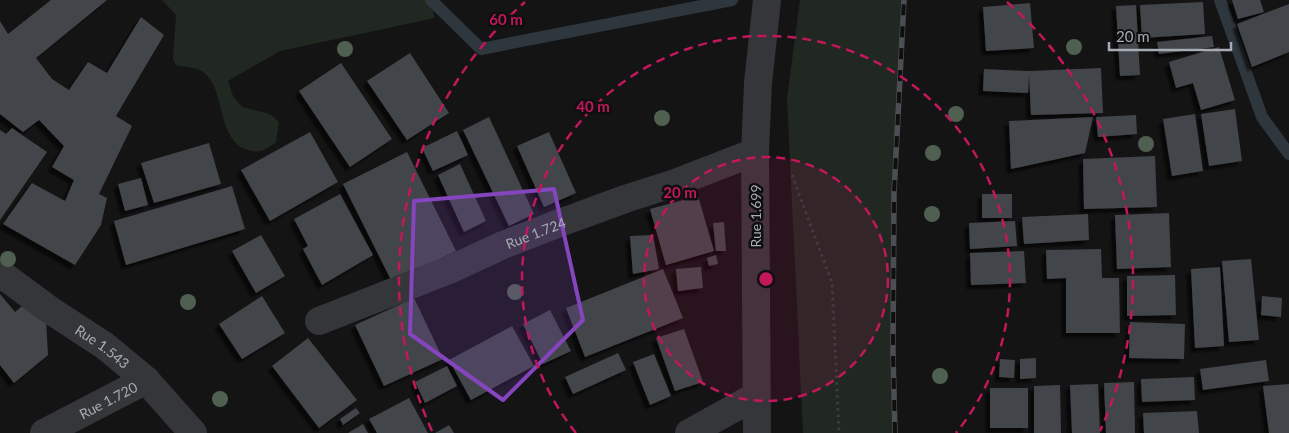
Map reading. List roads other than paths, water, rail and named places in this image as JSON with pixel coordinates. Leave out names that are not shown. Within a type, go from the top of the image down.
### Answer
[{"type":"street","name":"Rue 1.699","points":[[756,433],[755,152],[758,83],[767,0]]},
{"type":"street","name":"Rue 1.724","points":[[319,321],[450,270],[503,245],[557,224],[676,183],[755,152]]},
{"type":"street","name":"Rue 1.543","points":[[0,273],[50,310],[105,346],[146,380],[193,433]]},
{"type":"street","name":"Rue 1.720","points":[[44,433],[146,380]]},
{"type":"street","points":[[689,433],[756,396]]},
{"type":"waterway","points":[[431,0],[481,49],[732,0]]},
{"type":"waterway","points":[[1220,0],[1262,117],[1289,154]]},
{"type":"railway","points":[[895,433],[893,352],[894,193],[904,0]]}]
